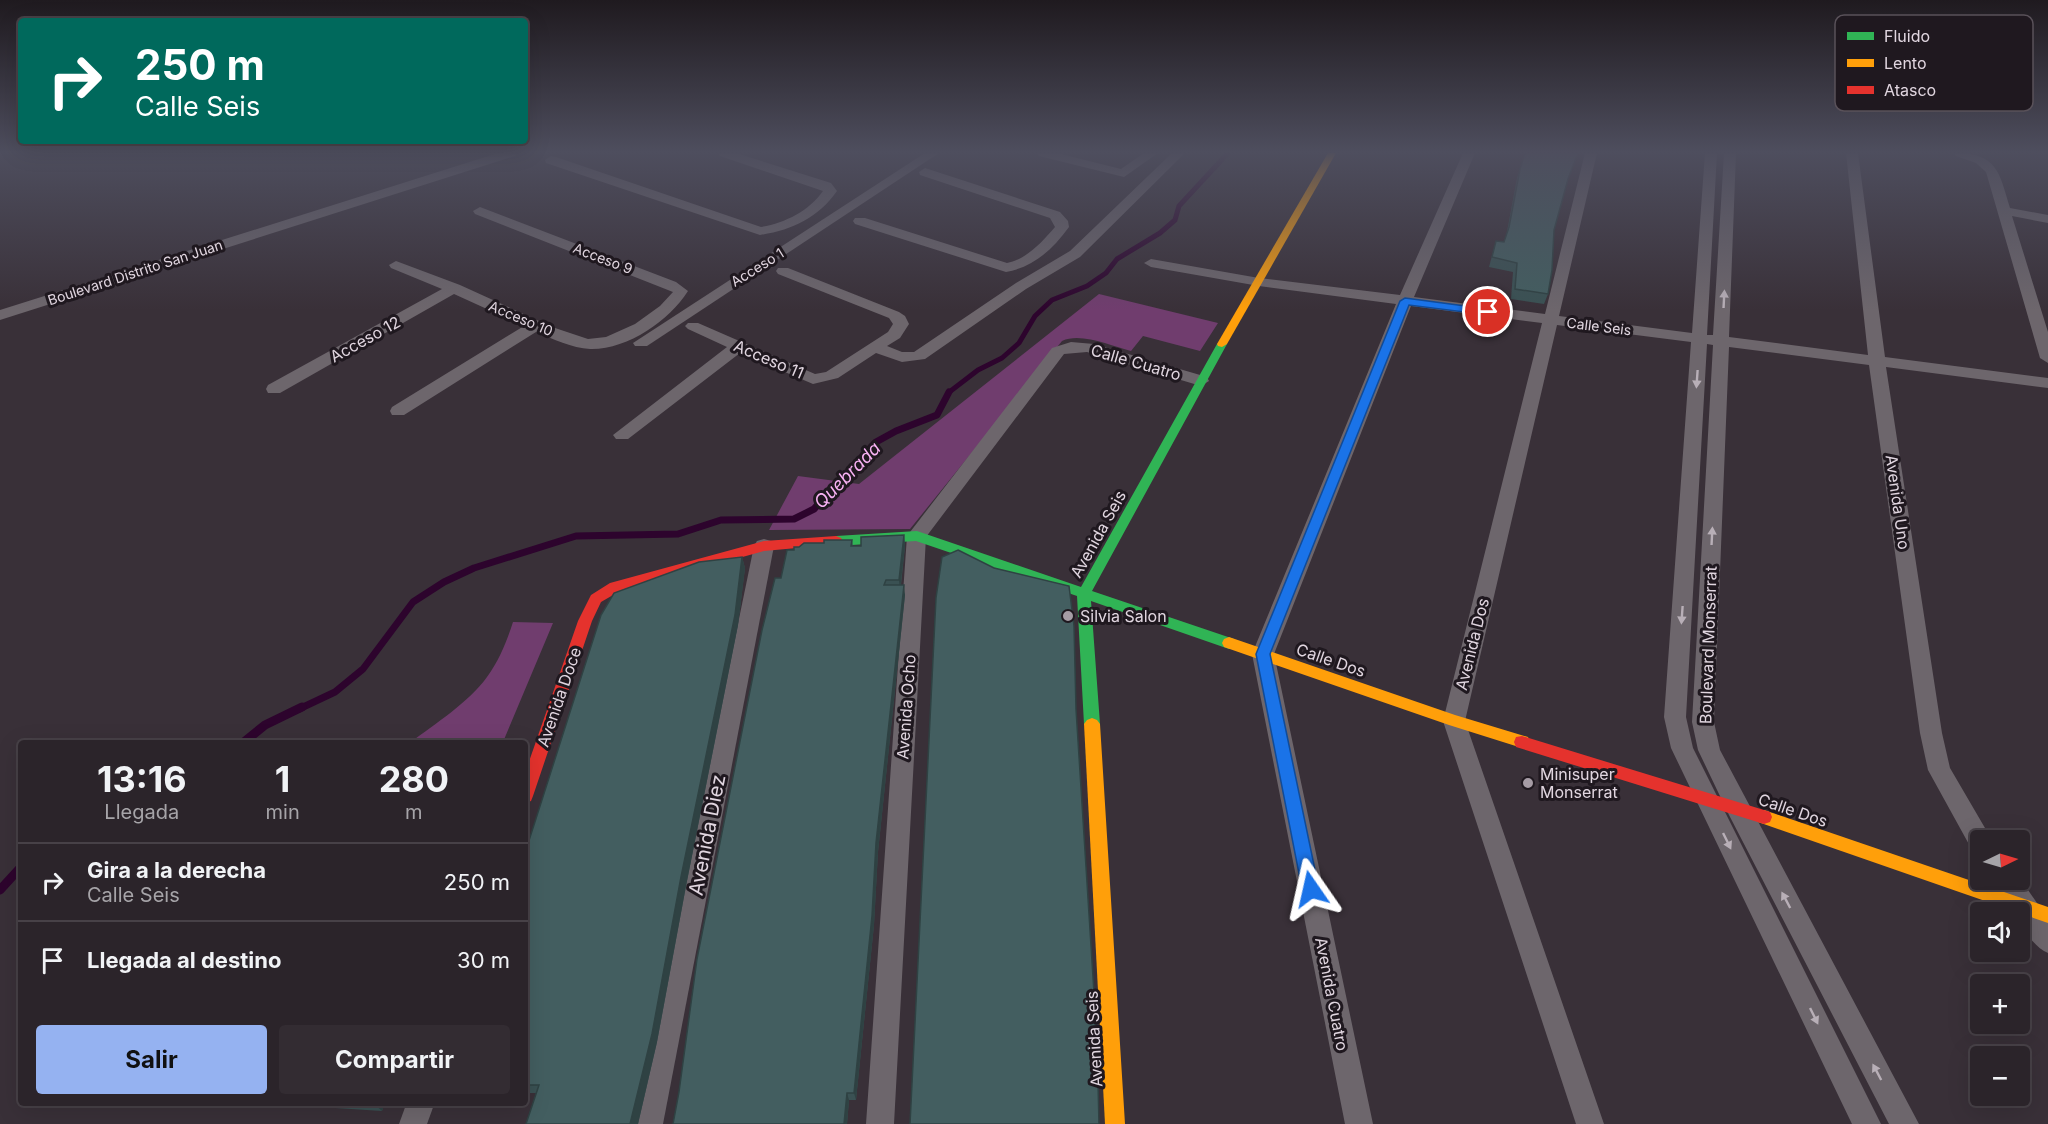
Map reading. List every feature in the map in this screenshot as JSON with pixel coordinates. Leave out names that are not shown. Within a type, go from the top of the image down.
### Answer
[{"type":"street","name":"Boulevard Distrito San Juan","points":[[0,304],[316,205]]},
{"type":"street","name":"Boulevard Distrito San Juan","points":[[0,315],[346,205]]},
{"type":"street","points":[[681,205],[760,231],[784,226],[816,205]]},
{"type":"street","name":"Acceso 1","points":[[641,344],[853,205]]},
{"type":"street","points":[[860,221],[1006,268],[1017,267],[1047,245],[1062,226],[1061,221],[1055,215],[1026,205]]},
{"type":"street","points":[[875,347],[909,359],[919,356],[1021,286],[1075,254],[1125,205]]},
{"type":"street","name":"Avenida Seis","points":[[1115,1124],[1084,593],[1201,381],[1302,205]]},
{"type":"street","points":[[1263,654],[1405,301],[1446,205]]},
{"type":"street","name":"Avenida Dos","points":[[1454,721],[1578,205]]},
{"type":"street","name":"Boulevard Monserrat","points":[[1708,205],[1675,717],[1682,748],[1707,801],[1867,1124]]},
{"type":"street","name":"Boulevard Monserrat","points":[[1728,205],[1703,722],[1709,750],[1737,808],[1905,1124]]},
{"type":"street","name":"Avenida Uno","points":[[1858,205],[1877,361],[1933,742],[1939,770],[1974,830]]},
{"type":"street","points":[[2003,205],[2048,358]]},
{"type":"street","name":"Acceso 9","points":[[480,211],[671,285],[681,291],[676,301],[647,322]]},
{"type":"street","points":[[810,211],[832,219]]},
{"type":"street","points":[[2005,211],[2048,219]]},
{"type":"street","points":[[1047,245],[1075,254]]},
{"type":"street","name":"Calle Seis","points":[[1151,263],[1259,282],[2048,383]]},
{"type":"street","name":"Acceso 10","points":[[396,265],[455,288],[536,326],[587,344],[600,344],[614,340],[647,322]]},
{"type":"street","points":[[783,271],[894,315],[900,320],[901,324],[894,335],[875,347]]},
{"type":"street","name":"Acceso 12","points":[[274,389],[455,288]]},
{"type":"street","points":[[647,322],[665,328]]},
{"type":"street","points":[[398,411],[536,326]]},
{"type":"street","name":"Acceso 11","points":[[693,326],[820,379],[832,375],[875,347]]},
{"type":"street","points":[[622,435],[739,346]]},
{"type":"street","name":"Calle Cuatro","points":[[917,536],[1058,351],[1071,346],[1088,347],[1201,381]]},
{"type":"street","name":"Calle Dos","points":[[596,599],[615,587],[764,546],[917,536],[1454,721],[1707,801],[1737,808],[2037,911]]},
{"type":"street","name":"Avenida Ocho","points":[[880,1124],[917,536]]},
{"type":"street","name":"Avenida Diez","points":[[649,1124],[764,546]]},
{"type":"street","name":"Avenida Doce","points":[[528,787],[585,621],[596,599]]},
{"type":"street","name":"Avenida Cuatro","points":[[1263,654],[1359,1124]]},
{"type":"street","points":[[1454,721],[1590,1124]]},
{"type":"street","points":[[2017,890],[2037,911],[2048,941]]},
{"type":"street","points":[[413,1124],[420,1106]]},
{"type":"shaded area","points":[[1099,294],[1218,323],[1200,351],[1143,336],[1131,351],[1087,339],[1062,341],[910,529],[769,530],[798,476],[859,484]]},
{"type":"shaded area","points":[[513,622],[553,623],[504,740],[414,740],[451,712],[480,686],[499,658]]},
{"type":"building","points":[[1513,205],[1561,205],[1554,230],[1548,294],[1515,289],[1517,263],[1492,257],[1496,241],[1504,242]]},
{"type":"building","points":[[904,535],[899,580],[886,580],[884,585],[904,585],[876,843],[872,916],[854,1093],[847,1093],[844,1124],[673,1124],[697,959],[762,630],[775,578],[781,578],[787,550],[794,550],[794,547],[799,547],[804,543],[852,540],[851,546],[861,546],[861,537]]},
{"type":"building","points":[[958,550],[994,568],[1069,586],[1074,626],[1076,709],[1097,1040],[1099,1124],[910,1124],[936,598],[942,557]]},
{"type":"building","points":[[742,557],[735,615],[681,877],[652,1034],[630,1124],[526,1124],[539,1085],[528,1085],[528,844],[601,615],[614,593],[699,562]]},
{"type":"waterway","name":"Quebrada","points":[[949,392],[978,370],[1002,358],[1019,343],[1035,316],[1052,300],[1087,286],[1106,273],[1117,259],[1160,233],[1175,220],[1180,205]]},
{"type":"waterway","name":"Quebrada","points":[[299,709],[335,692],[363,669],[413,602],[444,582],[474,568],[576,536],[678,534],[721,520],[794,519],[814,509],[876,442],[896,431],[937,415],[949,392]]},
{"type":"waterway","name":"Quebrada","points":[[246,740],[265,725],[302,707]]},
{"type":"waterway","name":"Quebrada","points":[[0,890],[18,870]]},
{"type":"traffic: fast","points":[[1092,724],[1084,593],[1222,344]]},
{"type":"traffic: fast","points":[[836,541],[917,536],[1229,643]]},
{"type":"traffic: slow","points":[[1222,344],[1302,205]]},
{"type":"traffic: slow","points":[[1229,643],[1454,721],[1522,742]]},
{"type":"traffic: slow","points":[[1092,724],[1115,1124]]},
{"type":"traffic: slow","points":[[1764,817],[2048,915]]},
{"type":"traffic: jam","points":[[528,787],[585,621],[596,599],[615,587],[764,546],[836,541]]},
{"type":"traffic: jam","points":[[1522,742],[1764,817]]},
{"type":"place","name":"Silvia Salon","points":[[1068,616]]},
{"type":"place","name":"Minisuper Monserrat","points":[[1528,783]]},
{"type":"route","points":[[1311,889],[1263,654],[1405,301],[1488,312]]}]
